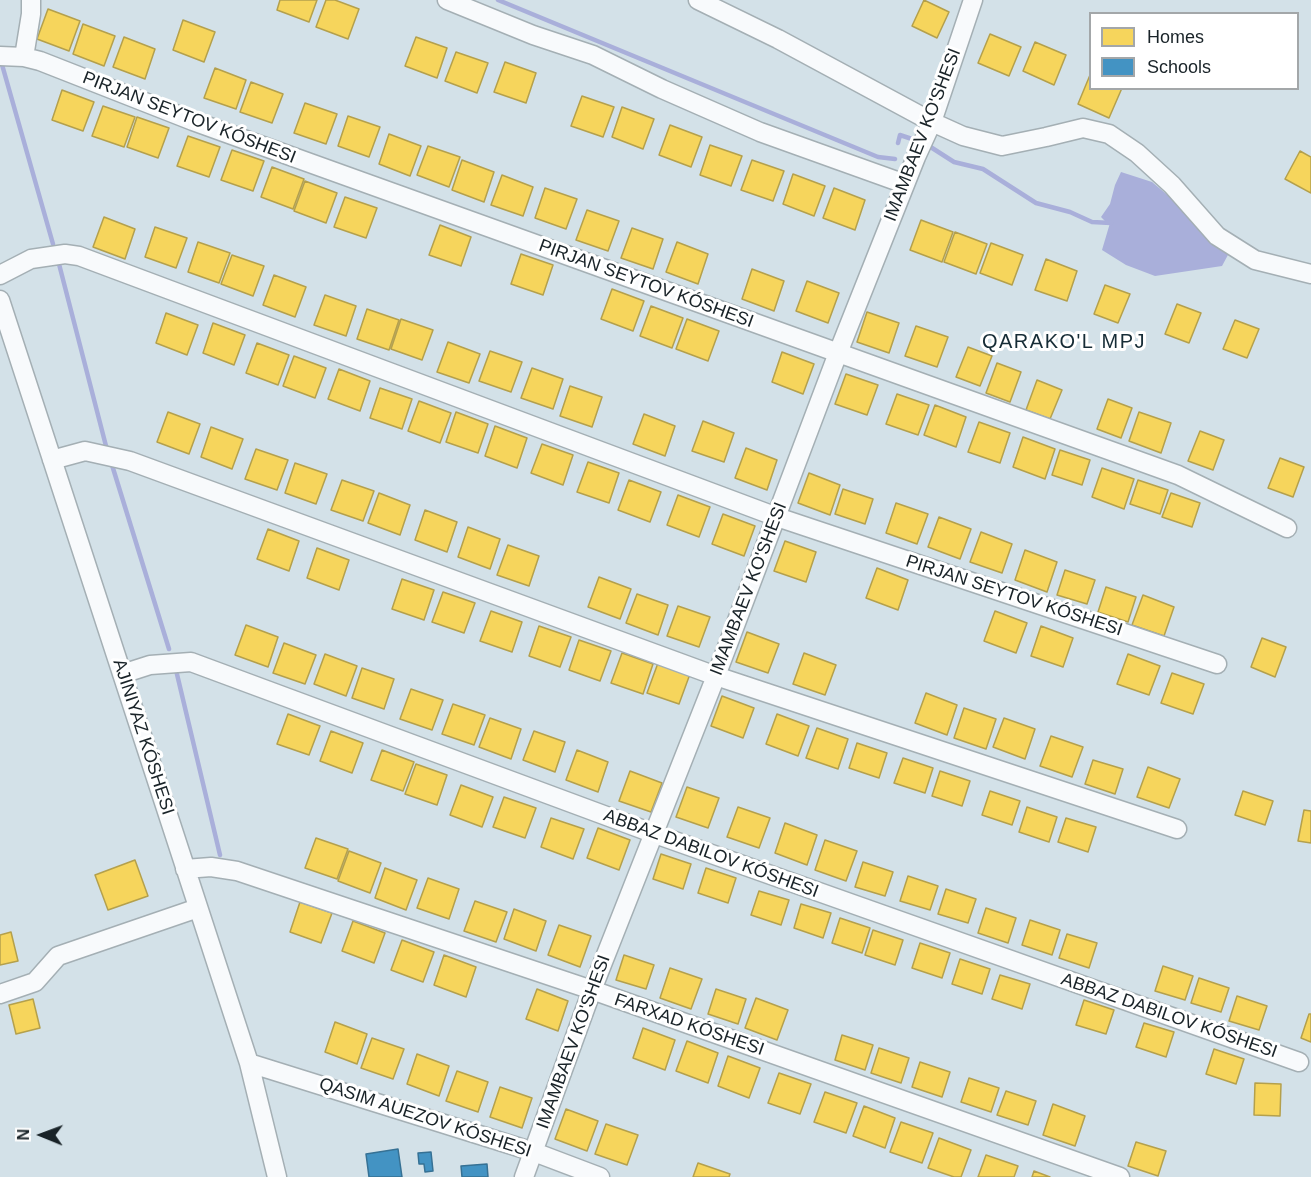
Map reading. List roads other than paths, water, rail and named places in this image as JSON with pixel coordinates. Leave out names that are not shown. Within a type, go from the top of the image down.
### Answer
[{"type":"street","points":[[24,57],[31,0]]},
{"type":"street","points":[[447,0],[533,35],[593,55],[662,89],[760,132],[905,184]]},
{"type":"street","points":[[699,0],[963,136],[1002,146],[1083,128],[1109,134],[1137,153],[1172,185],[1217,236],[1255,260],[1311,274]]},
{"type":"street","name":"IMAMBAEV KO'SHESI","points":[[524,1177],[592,990],[716,676],[837,353],[932,122],[973,0]]},
{"type":"street","points":[[0,56],[24,57],[40,61],[194,122],[1178,475],[1287,528]]},
{"type":"street","points":[[0,275],[31,259],[65,254],[79,256],[777,517],[1217,664]]},
{"type":"street","name":"AJINIYAZ KÓSHESI","points":[[0,300],[249,1063],[277,1177]]},
{"type":"street","points":[[52,460],[85,451],[130,461],[716,676],[1177,829]]},
{"type":"street","points":[[122,674],[150,665],[190,662],[655,834],[1299,1062]]},
{"type":"street","name":"FARXAD KÓSHESI","points":[[185,869],[211,867],[237,871],[592,990],[1120,1177]]},
{"type":"street","points":[[0,994],[35,982],[58,956],[198,908]]},
{"type":"street","points":[[249,1063],[534,1152],[600,1177]]},
{"type":"water","points":[[1121,172],[1152,182],[1190,214],[1229,253],[1222,266],[1155,276],[1126,265],[1102,250],[1110,223],[1101,217],[1110,204]]},
{"type":"waterway","points":[[498,0],[878,157],[895,159]]},
{"type":"waterway","points":[[1,61],[53,244]]},
{"type":"waterway","points":[[898,143],[900,135],[912,139]]},
{"type":"waterway","points":[[929,146],[954,162],[983,169],[1036,203],[1070,212],[1092,222],[1111,223]]},
{"type":"waterway","points":[[59,264],[106,446]]},
{"type":"waterway","points":[[112,465],[169,649]]},
{"type":"waterway","points":[[176,670],[220,855]]},
{"type":"district","name":"QARAKO'L MPJ","points":[[1064,342]]}]
